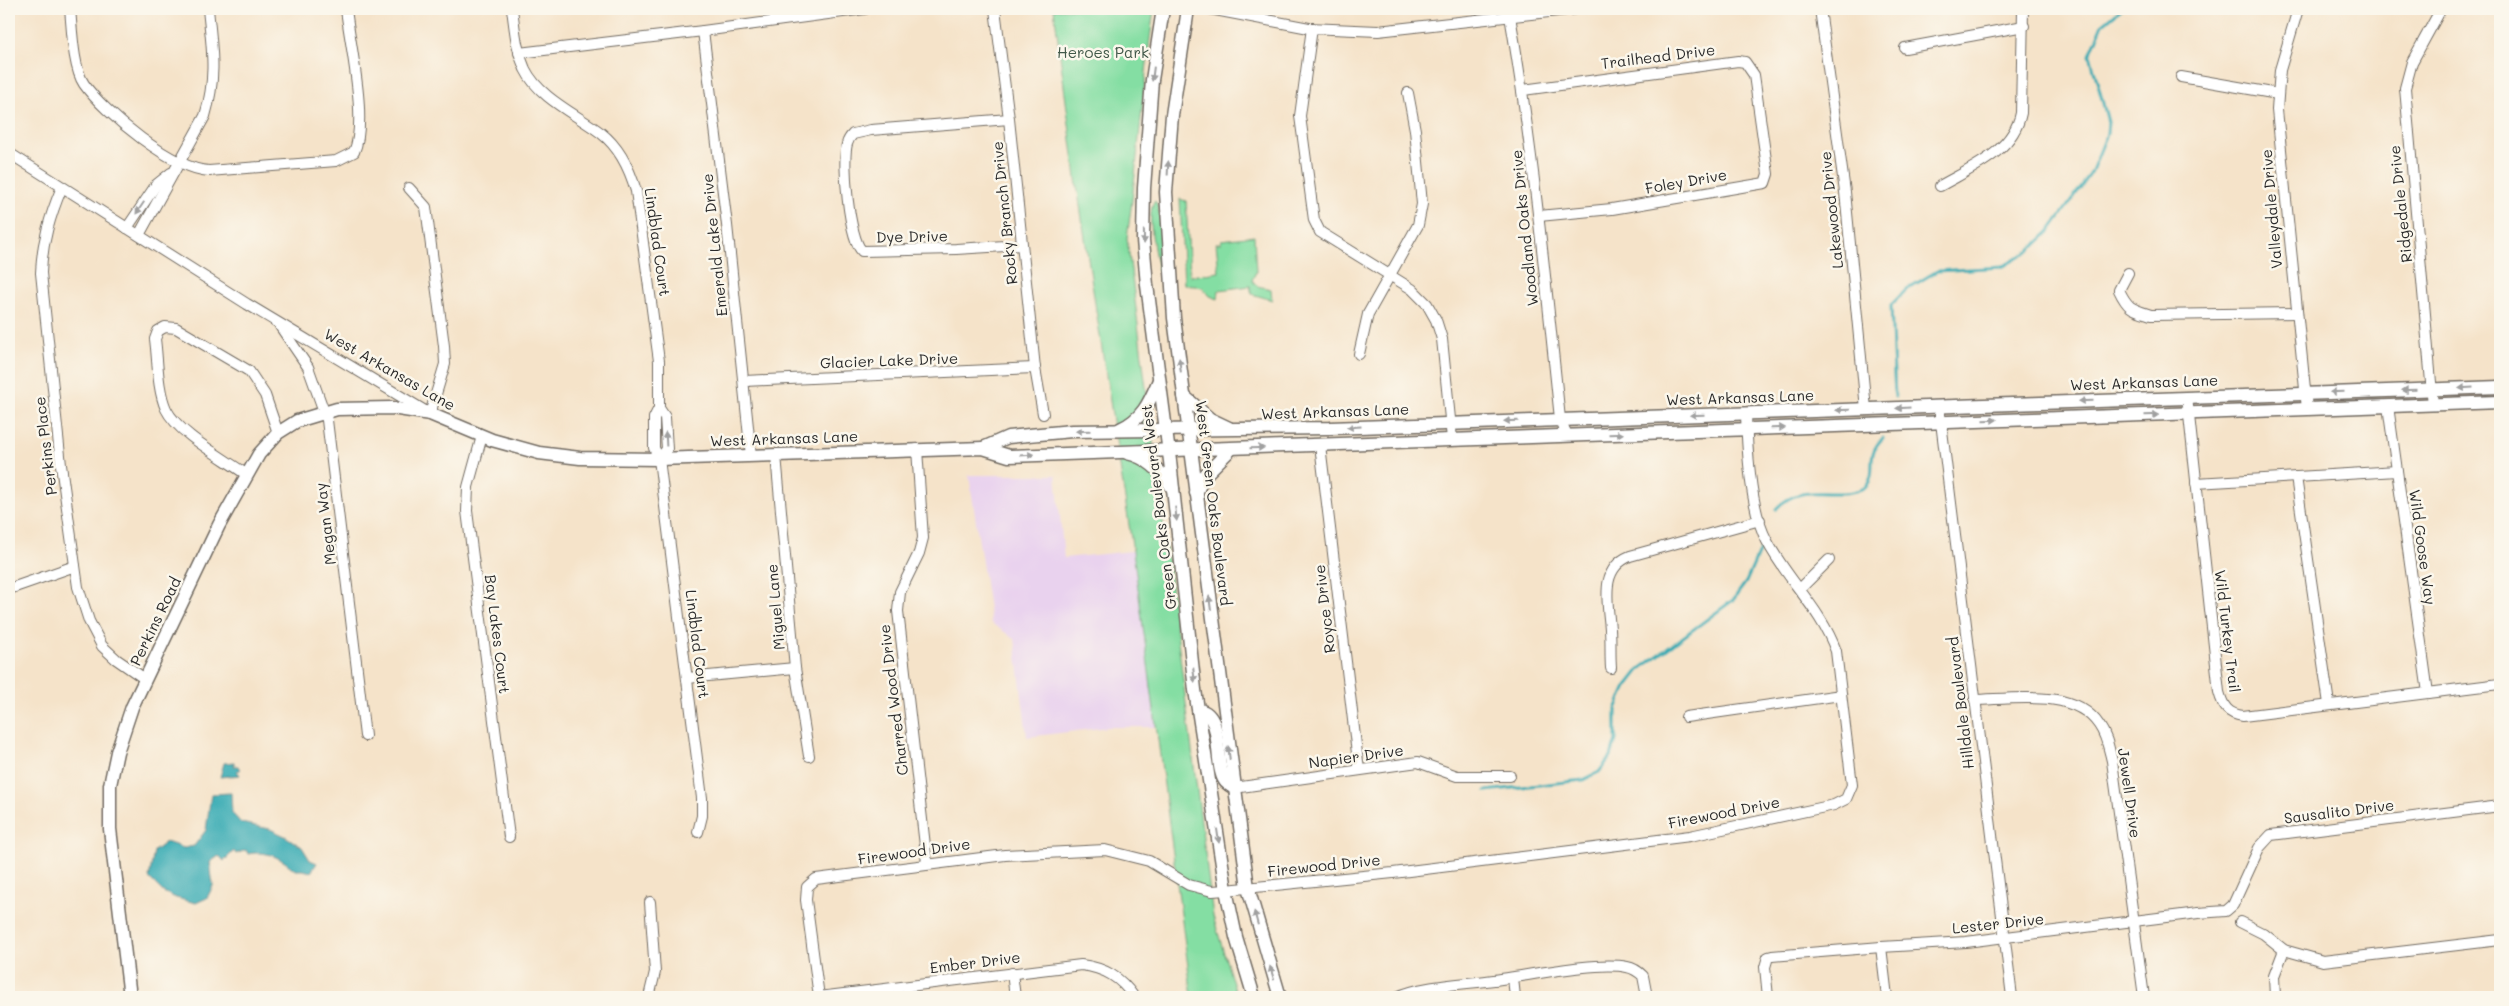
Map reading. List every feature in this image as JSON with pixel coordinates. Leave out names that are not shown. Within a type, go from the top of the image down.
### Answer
[{"type":"main road","name":"Green Oaks Boulevard West","points":[[1163,9],[1152,80],[1144,188],[1144,240],[1147,285],[1174,489],[1199,710],[1226,890],[1236,937],[1254,997]]},
{"type":"main road","name":"West Green Oaks Boulevard","points":[[1188,9],[1172,115],[1166,192],[1174,318],[1248,888],[1280,997]]},
{"type":"main road","points":[[1144,188],[1166,192]]},
{"type":"main road","points":[[1117,430],[1141,415],[1148,407],[1160,380]]},
{"type":"main road","name":"West Arkansas Lane","points":[[983,448],[1008,437],[1072,431],[1288,430],[2187,397],[2432,390],[2500,386]]},
{"type":"main road","points":[[1184,396],[1210,419],[1231,429]]},
{"type":"main road","name":"West Arkansas Lane","points":[[430,414],[482,436],[538,453],[580,458],[659,459],[983,448],[1009,456],[2500,402]]},
{"type":"main road","name":"Perkins Road","points":[[130,997],[110,829],[110,785],[117,752],[132,707],[218,525],[259,454],[278,432],[297,421],[337,410],[392,408],[430,414]]},
{"type":"main road","points":[[1384,426],[1386,442]]},
{"type":"main road","points":[[1196,493],[1204,476],[1216,461],[1231,449]]},
{"type":"main road","points":[[1120,451],[1136,456],[1151,464],[1167,479],[1174,489]]},
{"type":"main road","points":[[1199,710],[1209,715],[1214,723],[1222,773],[1225,781],[1234,788]]},
{"type":"street","points":[[70,9],[83,83],[113,116],[176,167],[210,171],[336,161],[350,156],[358,144],[359,117],[346,9]]},
{"type":"street","points":[[139,235],[200,125],[210,97],[214,69],[208,9]]},
{"type":"street","name":"Lindblad Court","points":[[512,9],[518,52],[526,70],[540,88],[602,134],[620,154],[630,173],[636,191],[657,351],[659,408],[665,417],[667,449],[659,459],[702,798],[702,816],[698,832]]},
{"type":"street","points":[[518,52],[703,31],[840,10],[865,9]]},
{"type":"street","name":"Rocky Branch Drive","points":[[995,9],[1010,119],[1021,245],[1035,368],[1043,414]]},
{"type":"street","points":[[1210,9],[1312,28],[1378,30],[1576,9]]},
{"type":"street","name":"Lakewood Drive","points":[[1820,9],[1845,192],[1866,409]]},
{"type":"street","points":[[1940,186],[2004,146],[2019,124],[2024,26],[2023,9]]},
{"type":"street","name":"Valleydale Drive","points":[[2298,9],[2280,70],[2277,110],[2307,409]]},
{"type":"street","name":"Ridgedale Drive","points":[[2433,405],[2405,88],[2412,62],[2441,9]]},
{"type":"street","name":"Woodland Oaks Drive","points":[[1510,16],[1523,90],[1539,216],[1560,419],[1567,435]]},
{"type":"street","points":[[1905,48],[2024,26]]},
{"type":"street","points":[[1312,28],[1300,116],[1314,220],[1320,232],[1412,289],[1427,304],[1436,320],[1442,339],[1452,439]]},
{"type":"street","name":"Emerald Lake Drive","points":[[703,31],[751,456]]},
{"type":"street","name":"Trailhead Drive","points":[[1523,90],[1738,61],[1745,62],[1754,75],[1759,111]]},
{"type":"street","points":[[2181,77],[2278,94]]},
{"type":"street","points":[[1359,354],[1368,314],[1388,275],[1418,225],[1422,204],[1415,130],[1408,93]]},
{"type":"street","name":"Foley Drive","points":[[1539,216],[1612,208],[1765,183],[1768,174],[1759,111]]},
{"type":"street","name":"Dye Drive","points":[[1010,119],[871,130],[850,136],[846,149],[847,188],[855,241],[862,251],[956,250],[1021,245]]},
{"type":"street","name":"West Arkansas Lane","points":[[9,153],[277,321],[430,414]]},
{"type":"street","points":[[127,228],[156,185],[176,167]]},
{"type":"street","name":"Perkins Place","points":[[62,187],[48,222],[42,254],[41,274],[75,566],[89,621],[102,646],[116,659],[145,679]]},
{"type":"street","points":[[409,188],[426,207],[444,346],[445,364],[430,414]]},
{"type":"street","points":[[2128,273],[2119,290],[2124,301],[2131,309],[2151,315],[2296,313]]},
{"type":"street","name":"Megan Way","points":[[277,321],[308,367],[327,420],[366,736]]},
{"type":"street","points":[[247,475],[176,424],[166,408],[161,390],[155,339],[158,331],[165,326],[176,328],[250,371],[265,396],[278,432]]},
{"type":"street","name":"Glacier Lake Drive","points":[[744,381],[1035,368]]},
{"type":"street","name":"Wild Turkey Trail","points":[[2187,397],[2219,692],[2223,705],[2229,712],[2243,716],[2500,684]]},
{"type":"street","name":"Hilldale Boulevard","points":[[1939,406],[2012,997]]},
{"type":"street","name":"Wild Goose Way","points":[[2388,406],[2428,693]]},
{"type":"street","points":[[1686,717],[1841,695],[1836,651],[1829,630],[1766,540],[1750,474],[1746,413]]},
{"type":"street","name":"Bay Lakes Court","points":[[482,436],[468,487],[467,511],[509,837]]},
{"type":"street","name":"Royce Drive","points":[[1320,445],[1359,770]]},
{"type":"street","name":"Charred Wood Drive","points":[[917,449],[923,538],[919,553],[900,592],[898,611],[927,863]]},
{"type":"street","name":"Miguel Lane","points":[[776,454],[795,668],[809,756]]},
{"type":"street","points":[[2196,483],[2397,471]]},
{"type":"street","points":[[2296,477],[2329,704]]},
{"type":"street","points":[[1611,668],[1607,583],[1612,569],[1622,559],[1760,520]]},
{"type":"street","points":[[1800,589],[1829,560]]},
{"type":"street","points":[[9,589],[75,566]]},
{"type":"street","points":[[687,678],[795,668]]},
{"type":"street","name":"Firewood Drive","points":[[819,997],[808,916],[807,888],[816,879],[883,871],[927,863],[1005,855],[1105,850],[1149,861],[1189,885],[1212,891],[1393,873],[1690,836],[1834,805],[1846,799],[1850,794],[1852,785],[1841,695]]},
{"type":"street","name":"Jewell Drive","points":[[1975,700],[2037,699],[2062,701],[2089,713],[2099,724],[2106,738],[2112,762],[2132,921],[2144,997]]},
{"type":"street","name":"Napier Drive","points":[[1234,788],[1418,762],[1457,776],[1510,776]]},
{"type":"street","name":"Sausalito Drive","points":[[2226,911],[2234,905],[2262,843],[2271,835],[2500,806]]},
{"type":"street","points":[[649,997],[655,972],[650,902]]},
{"type":"street","name":"Lester Drive","points":[[1768,997],[1765,966],[1768,957],[1772,956],[1966,942],[2226,911]]},
{"type":"street","points":[[2240,922],[2264,934],[2284,950],[2323,961],[2500,940]]},
{"type":"street","points":[[1881,947],[1887,997]]},
{"type":"street","points":[[2275,997],[2274,976],[2284,950]]},
{"type":"street","name":"Ember Drive","points":[[819,997],[1081,965],[1098,967],[1114,975],[1131,993]]},
{"type":"street","points":[[1397,997],[1437,988],[1591,967],[1625,966],[1632,968],[1643,976],[1647,997]]},
{"type":"street","points":[[1012,973],[1015,997]]},
{"type":"street","points":[[1512,978],[1515,997]]},
{"type":"shaded area","points":[[969,475],[1056,475],[1064,558],[1133,551],[1156,727],[1109,727],[1027,737],[1015,639],[991,623]]},
{"type":"green space","name":"Heroes Park","points":[[1054,9],[1154,9],[1127,238],[1213,916],[1237,997],[1192,997],[1133,551],[1077,186]]},
{"type":"green space","points":[[1180,199],[1186,201],[1190,276],[1219,272],[1216,243],[1221,243],[1221,240],[1254,236],[1256,272],[1252,280],[1257,286],[1271,289],[1272,300],[1252,294],[1250,286],[1219,290],[1218,299],[1210,296],[1202,287],[1184,284]]},
{"type":"green space","points":[[1155,201],[1162,237],[1162,277],[1158,271],[1152,235],[1151,215]]},
{"type":"water","points":[[234,762],[234,766],[238,766],[240,770],[237,771],[240,775],[220,777],[224,763]]},
{"type":"water","points":[[231,793],[232,813],[241,823],[270,829],[302,847],[310,860],[317,863],[311,872],[295,870],[268,854],[248,854],[246,850],[236,854],[234,851],[224,861],[219,856],[210,862],[213,886],[207,898],[196,903],[176,898],[163,892],[149,878],[154,851],[166,842],[184,848],[194,846],[206,830],[211,794]]},
{"type":"waterway","points":[[1895,397],[1891,305],[1907,289],[1937,271],[2002,267],[2029,251],[2049,232],[2091,173],[2107,134],[2108,122],[2090,55],[2103,24],[2121,9]]},
{"type":"waterway","points":[[1776,509],[1786,500],[1797,495],[1844,493],[1866,487],[1870,481],[1874,451],[1883,438]]},
{"type":"waterway","points":[[1486,791],[1583,780],[1599,772],[1611,756],[1616,740],[1616,709],[1626,687],[1640,669],[1733,600],[1746,582],[1760,550]]}]
